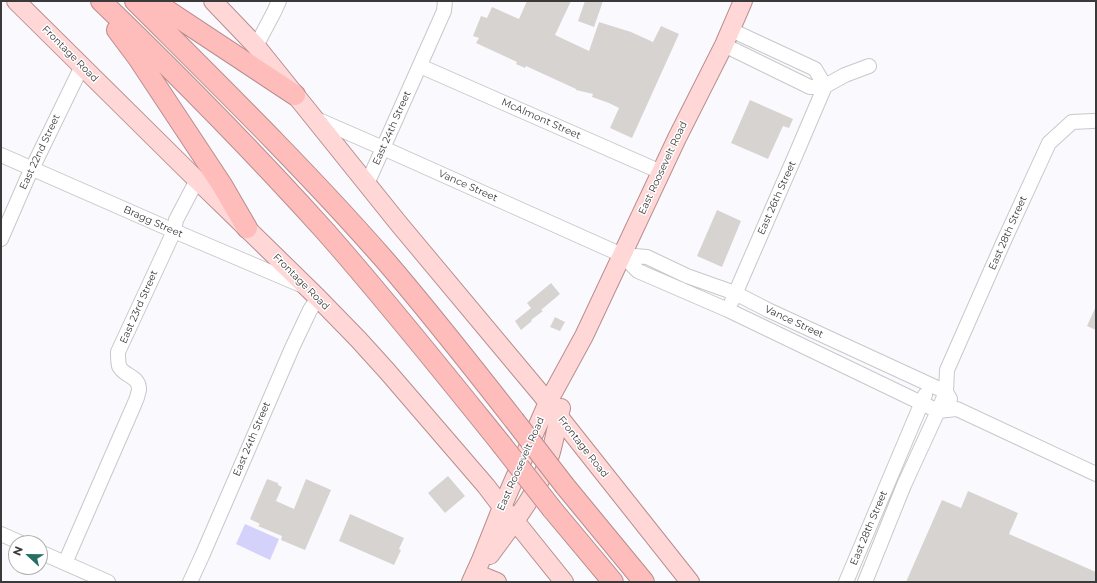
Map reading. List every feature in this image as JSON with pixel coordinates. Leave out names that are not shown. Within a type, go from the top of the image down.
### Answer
[{"type":"highway","points":[[96,1],[138,58],[222,185],[247,228]]},
{"type":"highway","points":[[100,1],[256,156],[324,230],[400,318],[552,509],[613,582]]},
{"type":"highway","points":[[135,1],[252,117],[382,257],[428,311],[565,486],[644,582]]},
{"type":"highway","points":[[153,1],[294,95]]},
{"type":"main road","name":"Frontage Road","points":[[16,1],[358,339],[388,371],[486,486],[564,582]]},
{"type":"main road","name":"Frontage Road","points":[[213,1],[256,46],[294,95],[553,409],[690,582]]},
{"type":"main road","name":"East Roosevelt Road","points":[[473,577],[502,507],[553,409],[584,336],[676,138],[727,37],[743,1]]},
{"type":"main road","name":"East Roosevelt Road","points":[[473,577],[533,495],[546,468],[552,449],[553,409]]},
{"type":"main road","points":[[473,577],[497,582]]},
{"type":"street","points":[[256,46],[279,1]]},
{"type":"street","points":[[419,69],[444,11],[444,1]]},
{"type":"street","points":[[727,37],[810,88],[825,86],[845,75],[869,66]]},
{"type":"street","name":"East 22nd Street","points":[[1,239],[32,168],[82,66]]},
{"type":"street","name":"East 24th Street","points":[[367,184],[419,69]]},
{"type":"street","name":"McAlmont Street","points":[[419,69],[661,172]]},
{"type":"street","name":"East 26th Street","points":[[728,310],[825,86]]},
{"type":"street","name":"Vance Street","points":[[314,118],[622,255],[638,271],[728,310],[938,411]]},
{"type":"street","name":"East 28th Street","points":[[865,582],[904,485],[946,392],[947,370],[1002,243],[1049,143],[1072,122],[1093,121]]},
{"type":"street","name":"Bragg Street","points":[[1,155],[312,292]]},
{"type":"street","name":"East 23rd Street","points":[[65,562],[134,406],[139,391],[137,381],[124,373],[119,365],[118,352],[174,231],[176,220],[197,180]]},
{"type":"street","name":"Vance Street","points":[[622,255],[647,256],[687,276],[735,293],[768,310],[946,392]]},
{"type":"street","name":"East 24th Street","points":[[190,582],[310,310],[312,292]]},
{"type":"street","name":"East 28th Street","points":[[846,582],[930,385],[947,370]]},
{"type":"street","points":[[946,392],[957,409]]},
{"type":"street","points":[[938,411],[957,409],[1096,474]]},
{"type":"street","points":[[48,555],[108,582]]},
{"type":"shaded area","points":[[245,524],[279,539],[270,560],[236,544]]},
{"type":"building","points":[[527,1],[571,1],[555,35],[589,51],[599,22],[631,32],[653,42],[661,26],[679,34],[632,138],[610,128],[619,108],[592,97],[593,94],[576,90],[526,66],[525,68],[516,64],[517,62],[476,43],[479,38],[473,36],[481,16],[487,18],[492,7],[519,19]]},
{"type":"building","points":[[585,1],[603,1],[594,27],[578,21]]},
{"type":"building","points":[[750,100],[793,119],[789,128],[783,126],[768,159],[731,143]]},
{"type":"building","points":[[717,210],[741,221],[722,267],[697,256]]},
{"type":"building","points":[[551,283],[560,294],[521,330],[515,321],[531,308],[527,303]]},
{"type":"building","points":[[1096,306],[1096,330],[1087,326]]},
{"type":"building","points":[[555,317],[565,322],[560,331],[550,327]]},
{"type":"building","points":[[448,476],[465,496],[445,513],[428,493]]},
{"type":"building","points":[[267,479],[278,483],[278,485],[282,487],[276,501],[294,509],[306,479],[331,490],[305,550],[281,540],[282,536],[258,526],[260,524],[250,519]]},
{"type":"building","points":[[968,491],[1018,513],[1009,534],[1096,572],[1096,582],[906,582],[942,500],[961,508]]},
{"type":"building","points":[[350,514],[404,538],[399,549],[401,550],[394,565],[339,541]]}]
